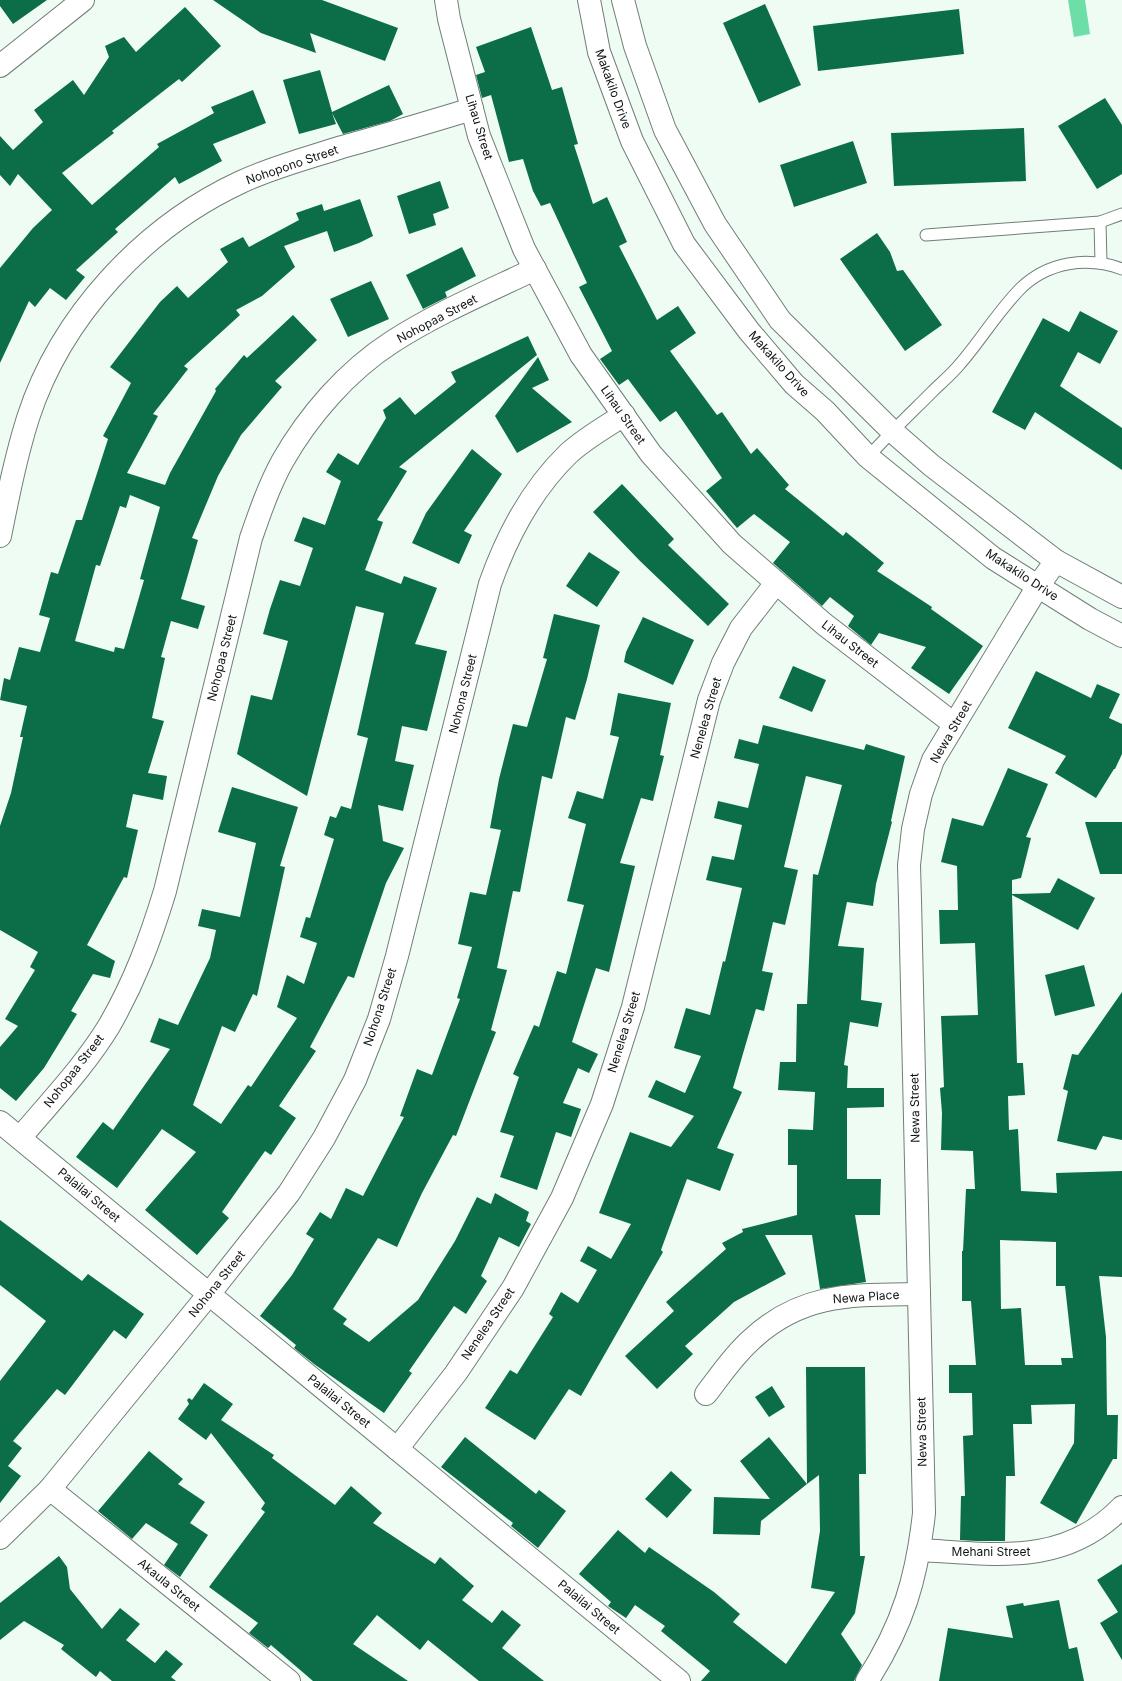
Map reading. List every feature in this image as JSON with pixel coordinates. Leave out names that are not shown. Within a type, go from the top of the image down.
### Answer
[{"type":"street","points":[[0,66],[83,0]]},
{"type":"street","name":"Lihau Street","points":[[446,0],[449,19],[482,143],[524,249],[581,355],[651,454],[727,539],[824,624],[954,724]]},
{"type":"street","name":"Makakilo Drive","points":[[589,0],[599,52],[632,141],[684,244],[749,331],[794,384],[825,411],[868,457],[993,558],[1090,619],[1122,636]]},
{"type":"street","points":[[623,0],[634,46],[665,130],[715,224],[780,320],[892,430],[931,465],[1056,561],[1122,597]]},
{"type":"street","name":"Nohopono Street","points":[[0,536],[18,454],[29,416],[46,374],[69,333],[96,296],[127,261],[162,231],[200,204],[241,182],[284,165],[472,109]]},
{"type":"street","name":"Nohopaa Street","points":[[20,1138],[80,1067],[108,1027],[132,984],[151,939],[165,891],[251,538],[264,499],[282,462],[304,428],[330,397],[359,368],[391,343],[426,322],[535,269]]},
{"type":"street","name":"Nohona Street","points":[[0,1538],[50,1489],[209,1294],[289,1193],[324,1138],[354,1080],[379,1019],[399,948],[490,584],[504,548],[514,527],[548,476],[569,453],[624,415]]},
{"type":"street","name":"Newa Street","points":[[867,1681],[882,1658],[899,1624],[912,1588],[920,1550],[924,1512],[909,865],[914,829],[921,794],[934,760],[954,724],[1038,586],[1056,561]]},
{"type":"street","name":"Nenelea Street","points":[[397,1449],[456,1373],[513,1288],[562,1198],[602,1104],[633,1007],[709,700],[723,663],[741,628],[776,583]]},
{"type":"street","name":"Palailai Street","points":[[0,1122],[679,1681]]},
{"type":"street","name":"Newa Place","points":[[706,1394],[736,1355],[750,1340],[772,1324],[801,1308],[840,1297],[919,1294]]},
{"type":"street","name":"Akaula Street","points":[[50,1489],[289,1681]]},
{"type":"street","name":"Mehani Street","points":[[920,1550],[1004,1554],[1039,1552],[1056,1548],[1088,1534],[1103,1524],[1122,1507]]},
{"type":"lane","points":[[926,235],[1100,222],[1122,214]]},
{"type":"lane","points":[[1100,222],[1101,262]]},
{"type":"lane","points":[[868,457],[892,430],[960,364],[1022,287],[1039,275],[1058,266],[1079,262],[1101,262],[1122,270]]},
{"type":"shaded area","points":[[1068,0],[1085,0],[1090,34],[1074,37]]},
{"type":"building","points":[[0,0],[47,0],[13,24],[0,6]]},
{"type":"building","points":[[213,0],[322,0],[398,28],[385,61],[310,33],[316,53],[261,33]]},
{"type":"building","points":[[765,4],[801,85],[759,103],[723,23]]},
{"type":"building","points":[[185,7],[221,46],[182,82],[179,79],[112,131],[114,133],[62,173],[92,205],[159,147],[157,144],[214,113],[211,107],[253,90],[266,123],[213,144],[222,161],[179,184],[175,177],[115,229],[118,232],[76,270],[85,277],[66,300],[50,288],[35,307],[29,301],[0,363],[0,268],[33,228],[52,210],[18,174],[10,186],[0,175],[0,136],[13,150],[43,122],[34,110],[73,80],[84,95],[109,57],[105,46],[124,37],[136,52]]},
{"type":"building","points":[[959,9],[964,54],[818,71],[813,26]]},
{"type":"building","points":[[531,27],[552,90],[562,87],[578,144],[574,145],[593,204],[607,197],[627,242],[619,246],[657,320],[678,306],[696,333],[670,351],[717,415],[722,412],[751,454],[757,448],[789,485],[785,489],[843,536],[846,532],[884,563],[877,571],[932,607],[931,609],[983,646],[949,694],[911,668],[926,647],[879,633],[871,645],[848,626],[854,616],[830,597],[822,606],[773,563],[790,542],[754,514],[737,528],[706,491],[722,478],[676,411],[660,422],[628,379],[619,385],[600,359],[612,351],[579,287],[587,283],[550,203],[541,206],[533,191],[523,159],[509,162],[491,95],[482,98],[476,75],[485,72],[476,47]]},
{"type":"building","points":[[320,70],[332,112],[389,85],[403,114],[390,121],[343,134],[332,113],[336,124],[299,134],[283,80]]},
{"type":"building","points":[[1105,98],[1122,125],[1122,174],[1097,189],[1058,126]]},
{"type":"building","points":[[1024,128],[1026,181],[894,186],[891,133]]},
{"type":"building","points":[[853,141],[867,183],[794,207],[780,165]]},
{"type":"building","points":[[440,181],[449,208],[433,214],[436,225],[409,234],[397,196]]},
{"type":"building","points":[[360,199],[373,236],[334,252],[327,231],[284,246],[295,267],[262,296],[236,310],[240,315],[184,366],[188,369],[153,414],[158,416],[127,473],[165,485],[170,473],[216,391],[215,389],[244,355],[247,358],[293,315],[317,340],[275,381],[282,387],[241,435],[218,476],[192,538],[198,540],[181,599],[205,606],[198,629],[171,621],[161,657],[165,658],[152,718],[164,721],[148,773],[167,776],[163,800],[133,794],[126,827],[138,830],[127,878],[124,877],[87,945],[115,961],[110,978],[93,974],[71,1011],[77,1014],[44,1068],[16,1101],[0,1088],[0,1047],[18,1026],[5,1019],[35,970],[30,967],[38,952],[0,930],[0,826],[11,793],[23,737],[20,737],[27,706],[0,700],[4,678],[10,680],[19,647],[40,652],[50,618],[39,615],[51,572],[58,574],[76,520],[82,520],[108,439],[103,436],[131,383],[110,367],[160,302],[177,286],[188,298],[228,262],[220,249],[243,237],[249,247],[299,220],[296,213],[322,204],[324,211]],"holes":[[[130,495],[160,507],[140,579],[144,580],[124,649],[115,647],[114,652],[75,641],[96,565],[100,566],[120,506],[126,508]]]},
{"type":"building","points":[[877,233],[890,252],[897,271],[903,270],[942,325],[905,351],[840,259]]},
{"type":"building","points":[[462,247],[476,276],[445,292],[447,297],[423,309],[406,275]]},
{"type":"building","points":[[371,281],[389,319],[348,337],[330,299]]},
{"type":"building","points":[[1080,311],[1118,331],[1100,364],[1078,352],[1060,386],[1122,428],[1122,470],[1035,412],[1025,430],[992,412],[1043,318],[1069,332]]},
{"type":"building","points":[[528,336],[537,355],[399,467],[407,471],[377,520],[383,522],[365,570],[401,584],[404,576],[437,588],[415,644],[447,651],[427,731],[402,726],[395,761],[414,765],[403,811],[378,805],[383,841],[404,848],[386,883],[354,978],[348,976],[310,1047],[316,1051],[279,1106],[296,1118],[271,1155],[265,1151],[222,1212],[229,1218],[197,1255],[145,1210],[196,1152],[162,1129],[117,1188],[76,1157],[103,1122],[113,1130],[170,1049],[150,1042],[159,1018],[178,1025],[210,958],[216,930],[198,926],[202,909],[240,917],[256,843],[218,832],[232,787],[298,807],[280,866],[285,867],[257,996],[253,994],[235,1032],[222,1026],[193,1105],[221,1124],[248,1085],[251,1087],[297,1018],[277,1007],[287,975],[304,984],[317,943],[300,937],[306,917],[310,918],[334,839],[324,835],[330,816],[336,818],[341,806],[351,809],[368,738],[357,735],[384,613],[356,606],[307,796],[237,754],[251,695],[272,700],[288,641],[263,634],[280,580],[300,586],[313,548],[294,541],[303,517],[325,525],[341,481],[326,472],[338,453],[358,465],[386,418],[383,410],[400,397],[415,415],[456,382],[451,372]]},
{"type":"building","points":[[538,357],[549,380],[532,388],[572,422],[517,453],[495,416]]},
{"type":"building","points":[[472,449],[502,474],[464,531],[472,535],[459,564],[412,543],[426,513]]},
{"type":"building","points":[[622,484],[674,539],[668,545],[729,604],[708,626],[640,561],[593,512]]},
{"type":"building","points":[[589,552],[620,572],[597,607],[566,586]]},
{"type":"building","points":[[554,614],[600,625],[575,720],[566,717],[552,779],[542,776],[520,892],[513,891],[497,968],[507,970],[491,1030],[496,1032],[456,1136],[453,1135],[422,1193],[397,1247],[378,1238],[333,1309],[347,1319],[343,1324],[369,1342],[418,1300],[455,1241],[477,1197],[491,1204],[495,1193],[529,1212],[526,1221],[531,1224],[519,1247],[499,1237],[481,1276],[487,1281],[466,1314],[454,1306],[409,1371],[412,1373],[384,1413],[314,1364],[294,1348],[296,1345],[260,1316],[292,1275],[314,1239],[306,1234],[320,1212],[331,1219],[346,1188],[363,1196],[404,1117],[400,1116],[417,1069],[432,1075],[460,999],[457,998],[472,947],[458,944],[470,892],[486,895],[501,830],[490,828],[499,779],[513,724],[527,727],[547,659],[543,658]]},
{"type":"building","points":[[643,617],[694,640],[673,685],[624,662],[626,652]]},
{"type":"building","points":[[793,666],[826,680],[812,712],[779,698]]},
{"type":"building","points":[[1036,671],[1091,698],[1097,684],[1120,694],[1109,718],[1122,724],[1122,754],[1115,769],[1096,798],[1055,773],[1066,756],[1008,728]]},
{"type":"building","points":[[618,693],[671,703],[660,755],[664,756],[653,801],[641,798],[620,863],[635,866],[609,972],[596,968],[572,1042],[598,1054],[589,1073],[578,1068],[563,1103],[581,1109],[571,1137],[556,1132],[537,1190],[500,1177],[514,1136],[500,1132],[519,1077],[513,1074],[534,1025],[539,1027],[557,971],[566,974],[584,905],[567,901],[586,824],[568,818],[577,791],[603,799],[619,737],[610,735]]},
{"type":"building","points":[[763,725],[864,750],[866,744],[905,756],[892,822],[876,884],[873,906],[847,902],[838,946],[864,948],[861,1000],[882,1003],[878,1027],[850,1022],[844,1065],[848,1066],[847,1088],[884,1088],[884,1107],[847,1108],[847,1179],[881,1179],[880,1215],[855,1215],[866,1282],[820,1289],[812,1235],[765,1235],[786,1274],[734,1302],[685,1346],[693,1354],[657,1389],[625,1356],[674,1311],[666,1302],[726,1249],[722,1243],[743,1232],[742,1229],[797,1215],[797,1165],[788,1165],[788,1129],[813,1130],[815,1092],[778,1090],[780,1062],[796,1062],[797,1004],[807,1004],[813,874],[818,875],[842,785],[806,776],[784,867],[798,870],[785,925],[773,922],[762,971],[773,973],[764,1011],[756,1009],[733,1088],[742,1092],[717,1148],[734,1154],[720,1191],[687,1179],[661,1250],[663,1252],[581,1396],[569,1389],[535,1440],[485,1408],[510,1370],[517,1374],[553,1317],[549,1314],[561,1292],[578,1303],[597,1270],[580,1261],[588,1246],[611,1259],[631,1224],[599,1213],[630,1132],[671,1147],[694,1116],[648,1097],[656,1080],[685,1093],[701,1056],[674,1048],[686,1008],[710,1015],[723,961],[725,962],[742,888],[706,880],[712,856],[734,860],[742,825],[714,818],[718,801],[748,808],[759,764],[734,758],[739,739],[758,744]]},
{"type":"building","points":[[1008,768],[1048,784],[1026,837],[1031,838],[1021,878],[1012,880],[1012,894],[1050,893],[1058,878],[1095,898],[1078,930],[1012,895],[1017,1063],[1023,1063],[1025,1095],[1008,1096],[1009,1130],[1018,1129],[1021,1191],[1057,1193],[1056,1173],[1122,1171],[1122,1277],[1099,1276],[1106,1337],[1107,1415],[1118,1415],[1117,1459],[1113,1459],[1076,1524],[1040,1503],[1074,1443],[1075,1404],[1031,1405],[1032,1424],[1013,1424],[1015,1476],[1006,1476],[1005,1541],[960,1540],[961,1496],[965,1496],[963,1436],[973,1435],[972,1393],[949,1393],[949,1365],[976,1365],[971,1301],[962,1301],[962,1251],[966,1189],[975,1189],[973,1151],[941,1150],[942,1113],[940,1088],[944,1087],[941,1016],[978,1015],[975,943],[940,944],[939,910],[958,910],[957,866],[941,862],[952,818],[983,826]],"holes":[[[1000,1240],[1056,1242],[1056,1286],[1065,1286],[1073,1358],[1061,1358],[1062,1365],[1025,1365],[1021,1308],[1001,1309]]]},
{"type":"building","points":[[1085,822],[1122,822],[1122,874],[1100,874]]},
{"type":"building","points":[[1084,965],[1095,1006],[1055,1016],[1045,975]]},
{"type":"building","points":[[1122,992],[1122,1140],[1103,1136],[1096,1150],[1057,1141],[1068,1091],[1063,1089],[1072,1054],[1078,1055]]},
{"type":"building","points":[[0,1220],[82,1281],[88,1274],[144,1314],[126,1339],[114,1330],[65,1395],[57,1389],[13,1441],[22,1448],[8,1466],[21,1476],[0,1503],[0,1381],[46,1321],[0,1285]]},
{"type":"building","points":[[806,1367],[865,1367],[866,1474],[859,1474],[860,1556],[865,1556],[855,1613],[841,1634],[862,1665],[854,1681],[701,1681],[710,1671],[661,1631],[665,1626],[635,1605],[626,1618],[608,1606],[611,1602],[579,1574],[618,1530],[645,1553],[649,1547],[714,1592],[740,1614],[733,1622],[786,1664],[835,1592],[811,1588],[820,1531],[819,1475],[807,1484]]},
{"type":"building","points":[[204,1383],[233,1404],[221,1420],[274,1455],[272,1458],[335,1505],[351,1486],[382,1513],[373,1523],[435,1564],[440,1557],[474,1586],[462,1600],[492,1623],[502,1610],[521,1625],[502,1648],[544,1681],[479,1681],[428,1640],[420,1650],[377,1615],[353,1644],[408,1681],[313,1681],[271,1645],[268,1648],[249,1633],[258,1623],[209,1587],[265,1512],[261,1509],[265,1503],[211,1433],[206,1440],[178,1419],[189,1404],[187,1400],[189,1398],[192,1400]]},
{"type":"building","points":[[772,1386],[785,1407],[769,1417],[755,1397]]},
{"type":"building","points":[[465,1437],[536,1494],[539,1490],[566,1511],[538,1548],[511,1526],[513,1523],[441,1467]]},
{"type":"building","points":[[769,1437],[807,1484],[761,1521],[760,1535],[713,1534],[714,1497],[770,1499],[740,1461]]},
{"type":"building","points":[[149,1451],[183,1479],[178,1484],[205,1502],[190,1523],[208,1535],[180,1577],[164,1565],[178,1544],[146,1523],[132,1539],[98,1511]]},
{"type":"building","points":[[671,1471],[692,1490],[667,1518],[645,1499]]},
{"type":"building","points":[[59,1556],[67,1567],[70,1589],[102,1629],[120,1608],[140,1624],[126,1640],[155,1663],[166,1650],[183,1664],[171,1677],[176,1681],[112,1681],[100,1671],[96,1677],[61,1649],[64,1645],[24,1621],[0,1640],[0,1603]]},
{"type":"building","points":[[1122,1564],[1122,1660],[1100,1623],[1118,1612],[1097,1580]]},
{"type":"building","points":[[1059,1600],[1069,1649],[1077,1647],[1084,1681],[939,1681],[948,1628],[1013,1638],[1006,1606],[1023,1603],[1024,1606]]}]
